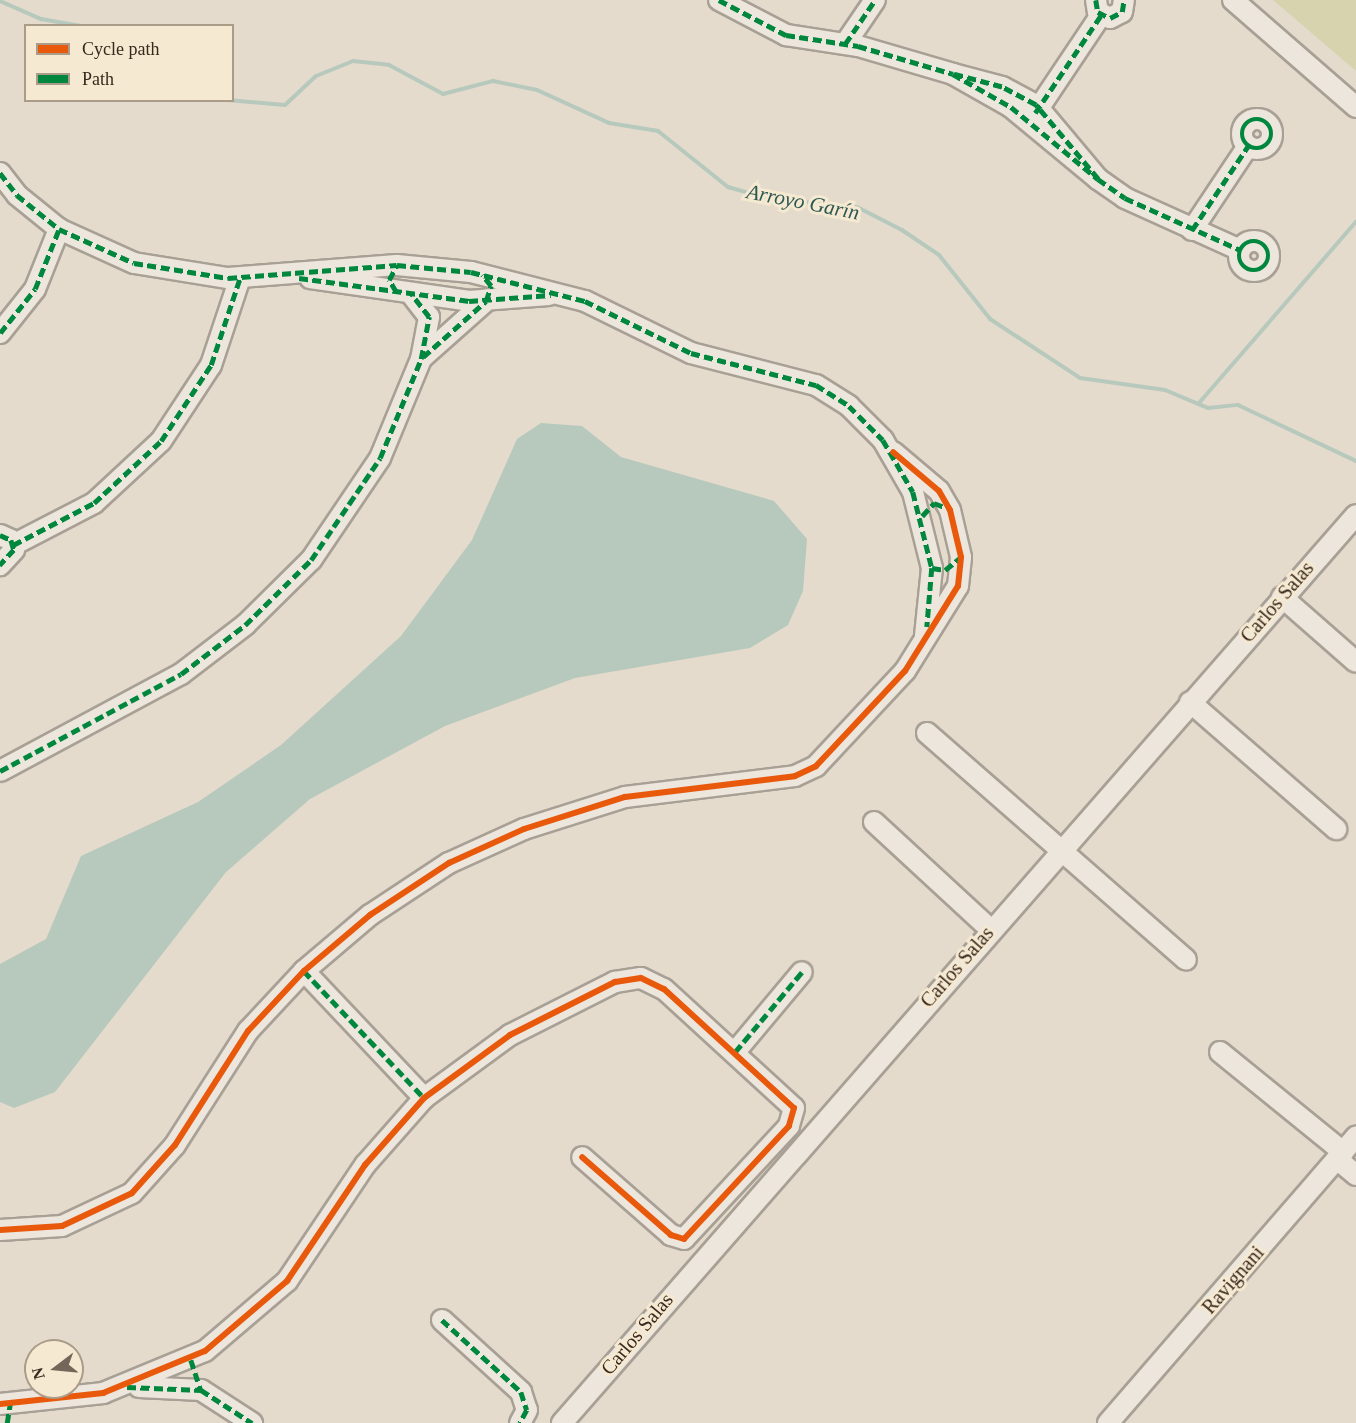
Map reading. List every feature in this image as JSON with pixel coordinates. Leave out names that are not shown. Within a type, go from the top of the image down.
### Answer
[{"type":"street","points":[[719,0],[771,30],[845,44],[1002,87],[1035,114],[1098,179],[1192,230],[1240,250]]},
{"type":"street","points":[[845,44],[875,0]]},
{"type":"street","points":[[1035,114],[1099,8],[1119,15],[1124,0]]},
{"type":"street","points":[[1233,0],[1356,107]]},
{"type":"street","points":[[1192,230],[1248,146]]},
{"type":"street","points":[[0,173],[8,192],[59,229],[134,263],[240,278],[397,265],[482,275],[563,294],[691,353],[816,385],[849,406],[893,452],[939,491],[950,510],[961,557],[950,605],[905,671],[807,771],[635,795],[524,829],[416,884],[304,971],[248,1031],[175,1145],[132,1193],[62,1226],[0,1230]]},
{"type":"street","points":[[0,333],[35,289],[59,229]]},
{"type":"street","points":[[0,771],[181,674],[276,598],[311,560],[380,458],[421,359],[429,317],[389,280],[397,265]]},
{"type":"street","points":[[421,359],[486,301],[490,286],[482,275]]},
{"type":"street","points":[[282,276],[404,294],[486,301],[563,294]]},
{"type":"street","points":[[0,565],[10,560],[7,540],[94,502],[161,441],[211,365],[240,278]]},
{"type":"street","points":[[893,452],[922,516],[932,568],[923,642]]},
{"type":"street","points":[[922,516],[934,503],[950,510]]},
{"type":"street","name":"Carlos Salas","points":[[562,1423],[990,929],[1356,515]]},
{"type":"street","points":[[932,568],[945,570],[961,557]]},
{"type":"street","points":[[1282,597],[1356,662]]},
{"type":"street","points":[[1190,702],[1336,829]]},
{"type":"street","points":[[927,734],[1061,848],[1186,960]]},
{"type":"street","points":[[874,822],[990,929]]},
{"type":"street","points":[[304,971],[424,1098]]},
{"type":"street","points":[[735,1052],[802,972]]},
{"type":"street","points":[[6,1410],[75,1399],[122,1387],[191,1360],[237,1328],[287,1281],[365,1165],[424,1098],[510,1035],[629,978],[664,989],[792,1102],[793,1115],[692,1234],[684,1239],[671,1234],[582,1157]]},
{"type":"street","points":[[1220,1052],[1340,1155],[1356,1175]]},
{"type":"street","name":"Ravignani","points":[[1108,1423],[1356,1137]]},
{"type":"street","points":[[442,1320],[521,1392],[527,1410],[520,1423]]},
{"type":"street","points":[[191,1360],[201,1390]]},
{"type":"street","points":[[122,1387],[201,1390],[252,1423]]},
{"type":"shaded area","points":[[1273,0],[1356,0],[1356,71]]},
{"type":"shaded area","points":[[541,423],[582,426],[621,457],[774,501],[807,539],[803,591],[788,625],[750,648],[575,678],[445,726],[310,799],[226,872],[55,1092],[14,1108],[0,1102],[0,964],[46,939],[81,856],[198,802],[281,745],[401,636],[472,540],[517,439]]},
{"type":"waterway","name":"Arroyo Garín","points":[[0,1],[41,19],[68,24]]},
{"type":"waterway","name":"Arroyo Garín","points":[[234,101],[285,105],[316,76],[353,61],[389,65],[443,94],[493,81],[537,90],[609,123],[658,131],[728,187],[770,199],[857,207],[902,230],[939,255],[990,319],[1080,378],[1165,390],[1208,408],[1238,405],[1356,461]]},
{"type":"waterway","points":[[1199,403],[1356,222]]},
{"type":"marked path","points":[[719,0],[786,35],[858,46],[953,74]]},
{"type":"marked path","points":[[845,44],[875,0]]},
{"type":"marked path","points":[[1096,0],[1098,12],[1110,18],[1122,12],[1124,0]]},
{"type":"marked path","points":[[1035,113],[1101,15]]},
{"type":"marked path","points":[[1098,179],[1036,105],[1002,87],[953,74],[1011,107],[1098,179],[1125,198],[1240,250]]},
{"type":"marked path","points":[[1257,119],[1268,123],[1272,134],[1268,145],[1257,149],[1246,145],[1242,134],[1246,123],[1257,119]]},
{"type":"marked path","points":[[1192,230],[1248,146]]},
{"type":"marked path","points":[[0,173],[17,195],[59,229],[134,263],[228,278],[397,265],[471,272],[585,301],[691,353],[816,385],[849,406],[883,440],[913,492],[932,568],[927,627]]},
{"type":"marked path","points":[[0,333],[35,289],[59,229]]},
{"type":"marked path","points":[[1254,241],[1260,242],[1268,250],[1269,256],[1268,262],[1260,270],[1254,271],[1248,270],[1240,262],[1239,256],[1240,250],[1248,242],[1254,241]]},
{"type":"marked path","points":[[396,292],[389,280],[397,265]]},
{"type":"marked path","points":[[423,357],[486,301],[491,286],[482,275]]},
{"type":"marked path","points":[[13,545],[94,503],[161,441],[211,365],[240,278]]},
{"type":"marked path","points":[[299,278],[469,301],[551,295]]},
{"type":"marked path","points":[[0,771],[181,674],[245,625],[311,560],[380,458],[421,359],[429,317],[412,295]]},
{"type":"marked path","points":[[922,516],[934,503],[947,508]]},
{"type":"marked path","points":[[0,535],[11,540],[14,550],[0,565]]},
{"type":"marked path","points":[[932,568],[945,570],[960,558]]},
{"type":"marked path","points":[[304,971],[424,1098]]},
{"type":"marked path","points":[[735,1052],[802,972]]},
{"type":"marked path","points":[[442,1320],[521,1392],[527,1410],[520,1423]]},
{"type":"marked path","points":[[191,1360],[201,1390]]},
{"type":"marked path","points":[[127,1387],[201,1390],[252,1423]]},
{"type":"marked path","points":[[7,1423],[10,1404]]},
{"type":"cycle path","points":[[0,1230],[62,1226],[132,1193],[175,1145],[248,1031],[304,971],[370,915],[449,863],[524,829],[625,797],[795,776],[816,766],[905,671],[958,586],[961,557],[950,510],[939,491],[893,452]]},
{"type":"cycle path","points":[[0,1404],[103,1393],[205,1351],[287,1281],[365,1165],[424,1098],[510,1035],[615,982],[641,978],[664,989],[794,1108],[789,1126],[684,1239],[671,1235],[582,1157]]}]
